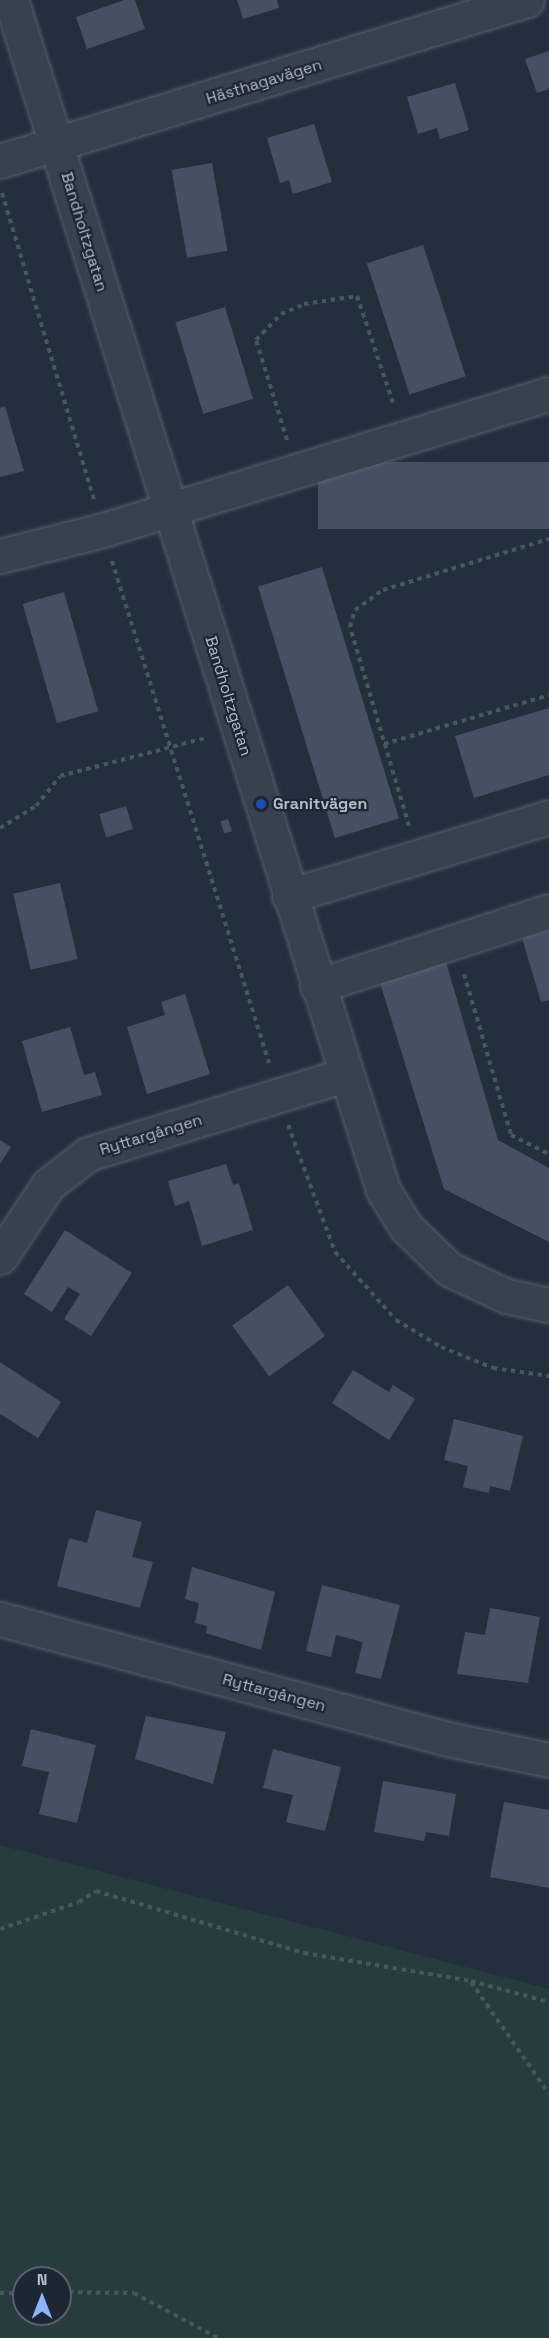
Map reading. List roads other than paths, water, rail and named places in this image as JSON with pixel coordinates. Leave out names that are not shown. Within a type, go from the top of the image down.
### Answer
[{"type":"street","name":"Bandholtzgatan","points":[[11,0],[317,986],[383,1190],[427,1251],[472,1282],[549,1305]]},
{"type":"street","name":"Hästhagavägen","points":[[0,161],[527,0]]},
{"type":"street","points":[[0,556],[104,530],[549,394]]},
{"type":"street","points":[[289,896],[549,817]]},
{"type":"street","points":[[317,986],[549,911]]},
{"type":"street","name":"Ryttargången","points":[[0,1257],[48,1185],[88,1154],[345,1075]]},
{"type":"street","name":"Ryttargången","points":[[0,1619],[443,1738],[549,1760]]},
{"type":"place","name":"Granitvägen","points":[[261,804]]}]
